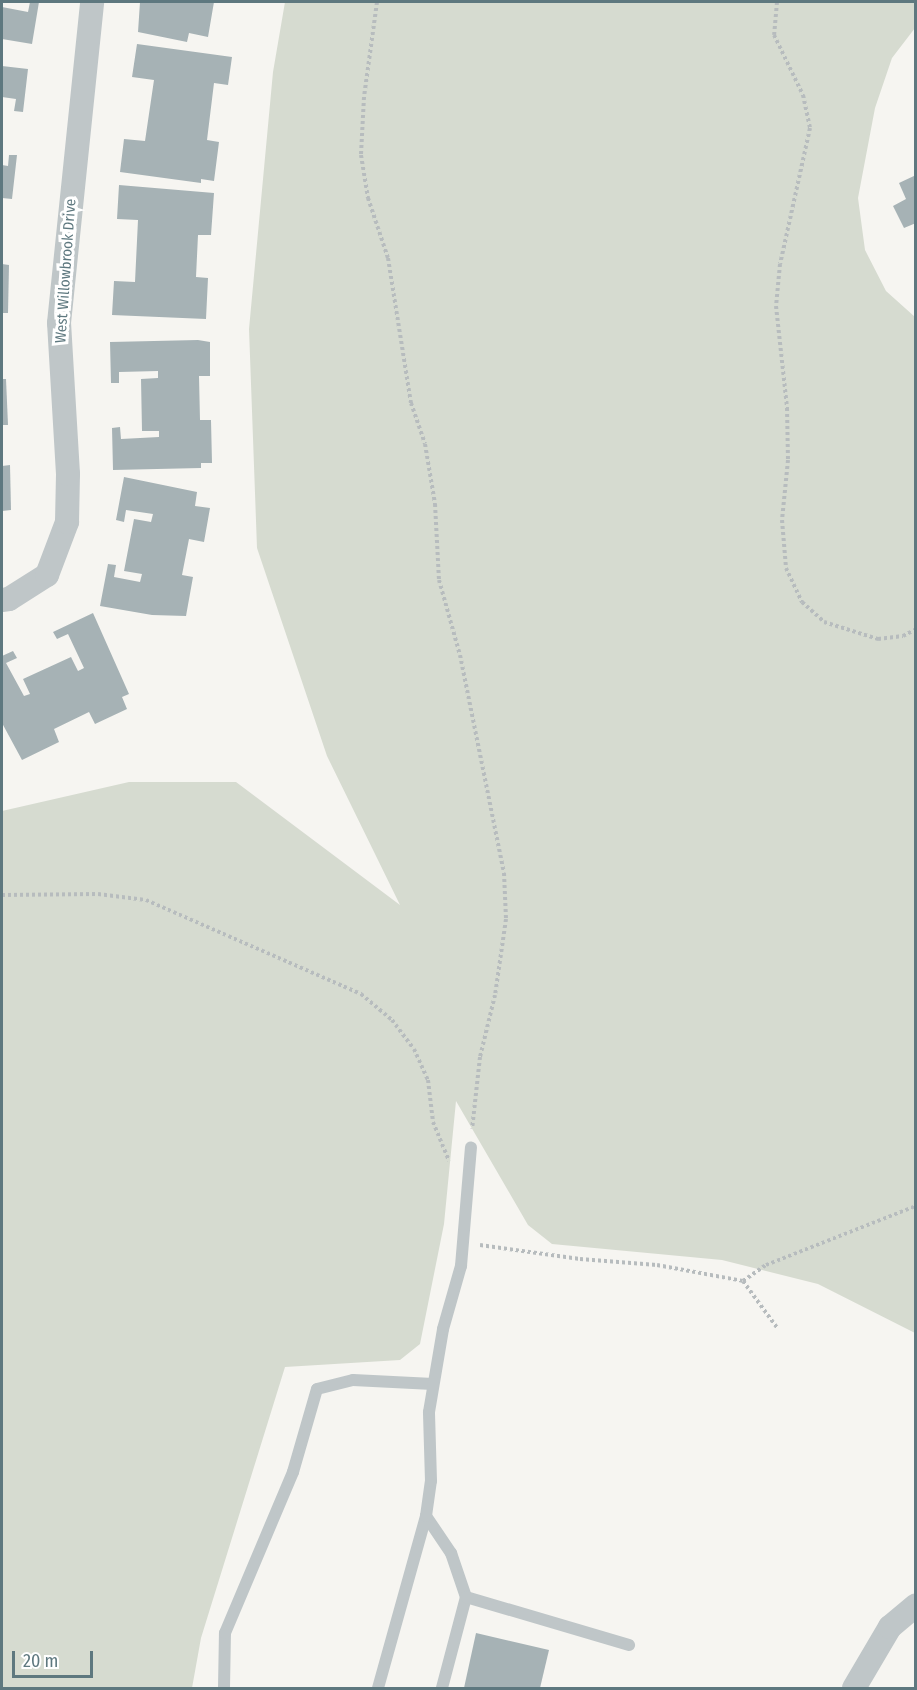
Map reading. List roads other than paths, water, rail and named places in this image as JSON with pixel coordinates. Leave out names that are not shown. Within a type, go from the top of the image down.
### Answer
[{"type":"street","name":"West Willowbrook Drive","points":[[2,600],[9,599],[47,575],[67,522],[68,474],[59,323],[92,2]]},
{"type":"street","points":[[854,1689],[890,1628],[915,1605]]},
{"type":"lane","points":[[378,1689],[426,1516],[431,1481],[429,1412],[433,1384],[465,1244],[471,1147]]},
{"type":"lane","points":[[224,1689],[225,1633],[293,1472],[317,1389],[353,1380],[433,1384]]},
{"type":"lane","points":[[426,1516],[451,1553],[466,1597],[442,1689]]},
{"type":"lane","points":[[466,1597],[629,1645]]}]
